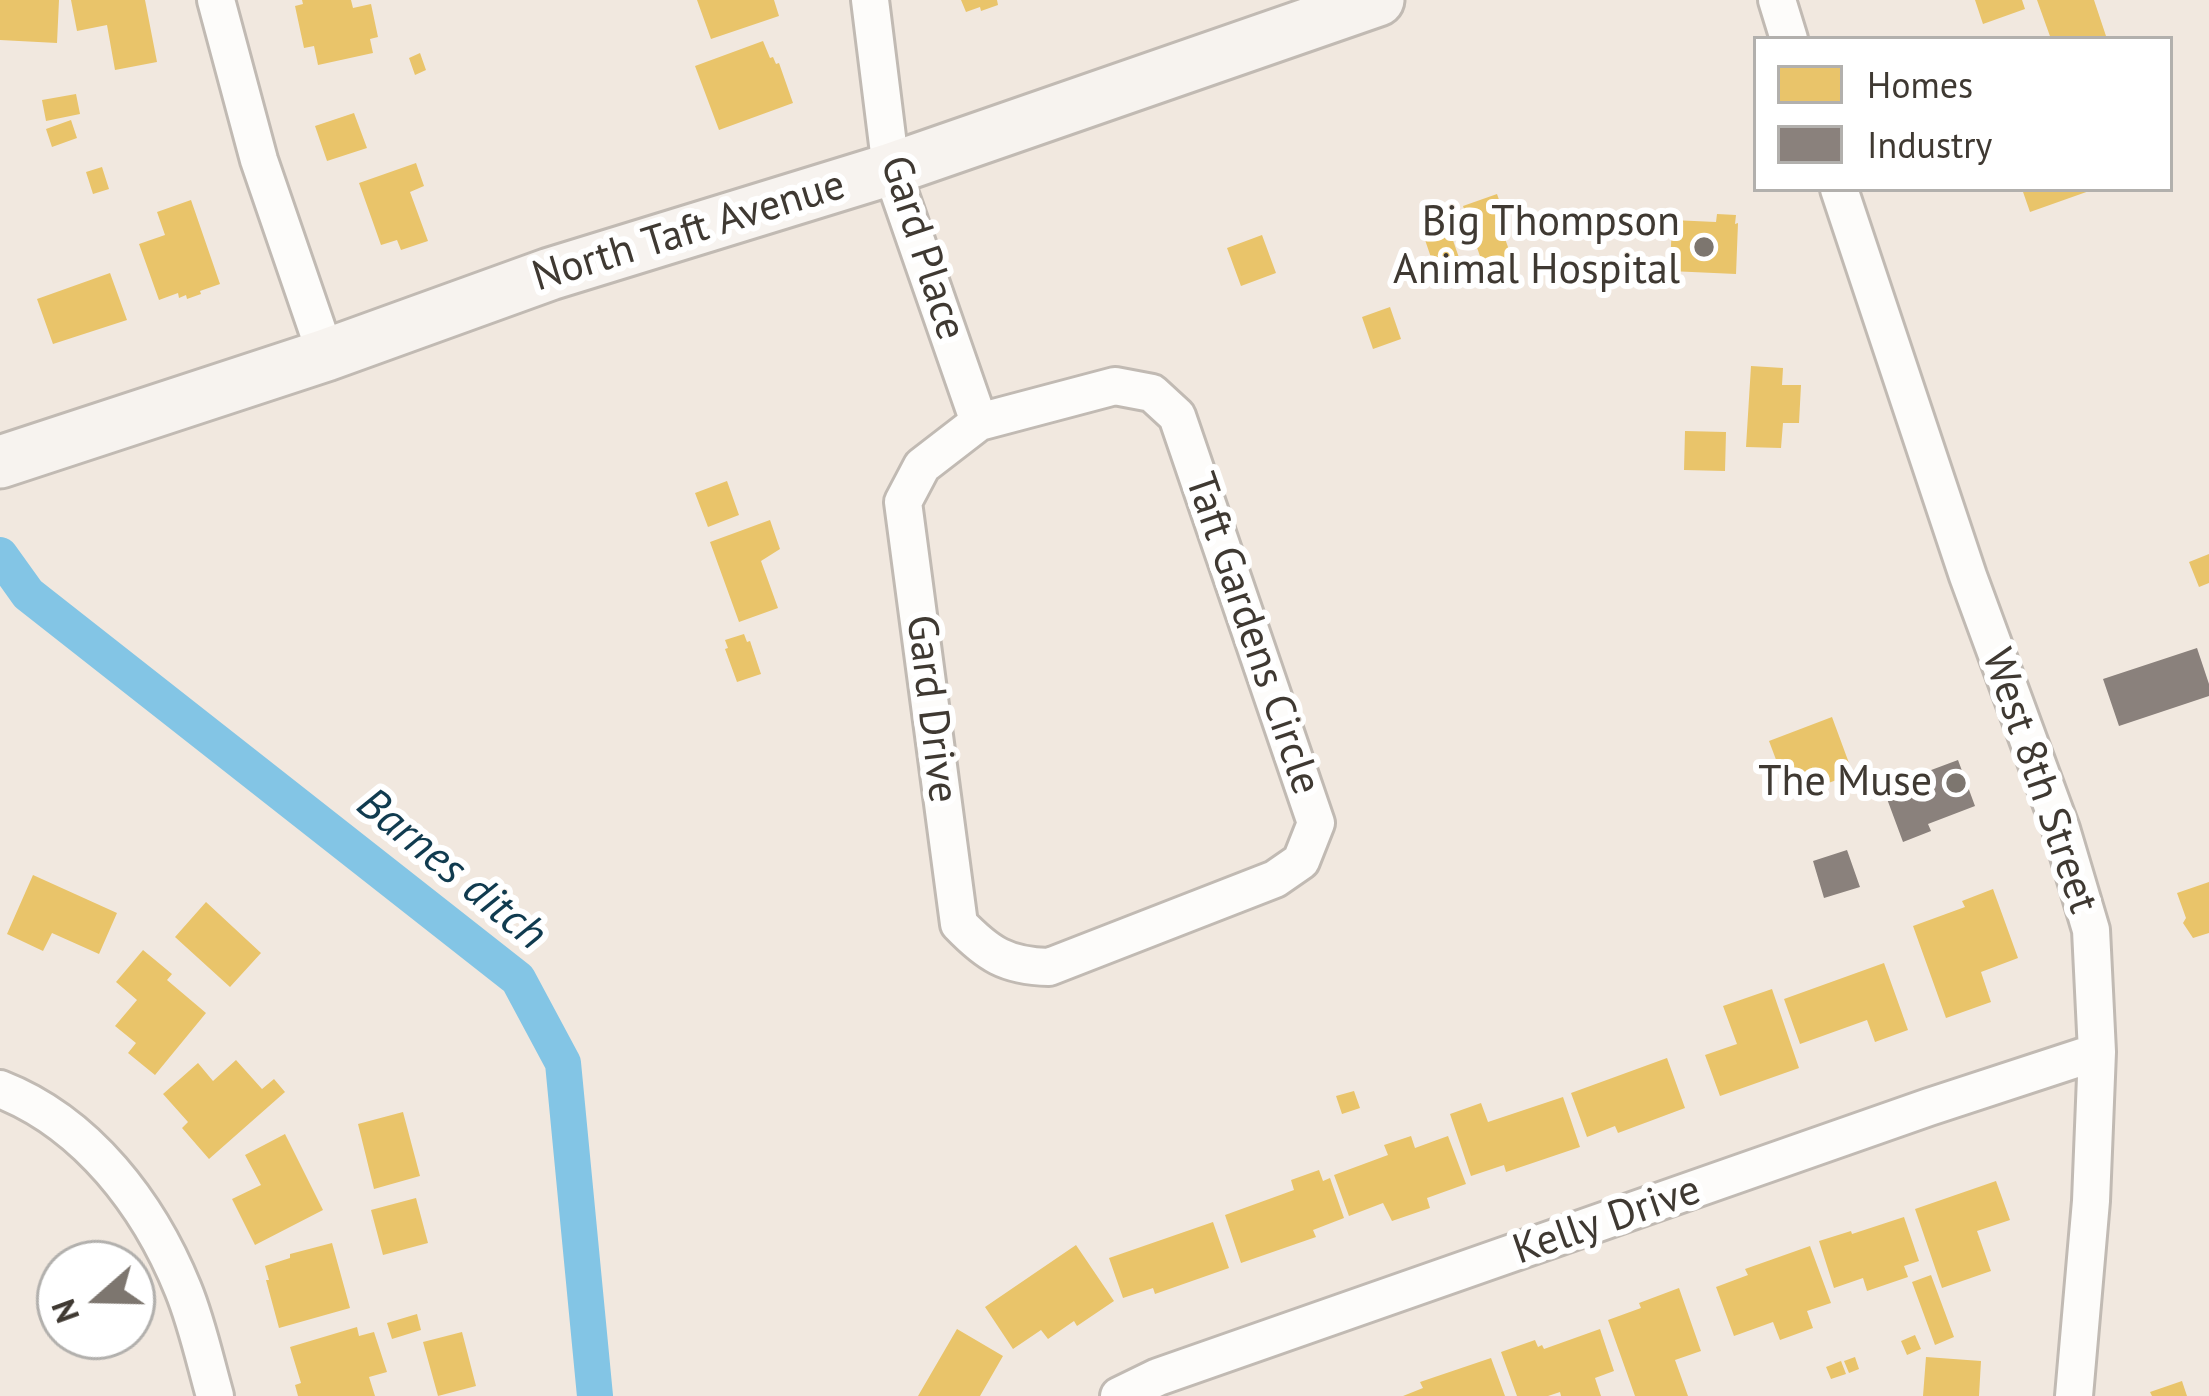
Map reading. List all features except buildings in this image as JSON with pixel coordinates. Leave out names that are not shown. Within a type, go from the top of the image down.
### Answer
[{"type":"main road","name":"North Taft Avenue","points":[[0,462],[326,355],[550,274],[891,169],[1295,14],[1378,0]]},
{"type":"street","points":[[216,0],[259,160],[326,355]]},
{"type":"street","name":"Gard Place","points":[[870,0],[891,169],[979,422]]},
{"type":"street","points":[[1777,0],[1789,36]]},
{"type":"street","name":"West 8th Street","points":[[1840,192],[2091,929],[2097,1052],[2091,1201],[2074,1396]]},
{"type":"street","name":"Taft Gardens Circle","points":[[979,422],[1115,386],[1152,393],[1177,416],[1316,823],[1301,861],[1275,879],[1049,967]]},
{"type":"street","name":"Gard Drive","points":[[979,422],[922,466],[904,502],[959,924],[985,950],[1020,966],[1049,967]]},
{"type":"street","name":"Kelly Drive","points":[[1120,1396],[1158,1377],[2097,1052]]},
{"type":"street","points":[[0,1089],[56,1118],[98,1156],[145,1212],[185,1294],[215,1396]]},
{"type":"waterway","name":"Barnes ditch","points":[[0,555],[28,594],[518,979],[563,1063],[595,1396]]},
{"type":"place","name":"Big Thompson Animal Hospital","points":[[1704,247]]},
{"type":"place","name":"The Muse","points":[[1956,783]]}]
